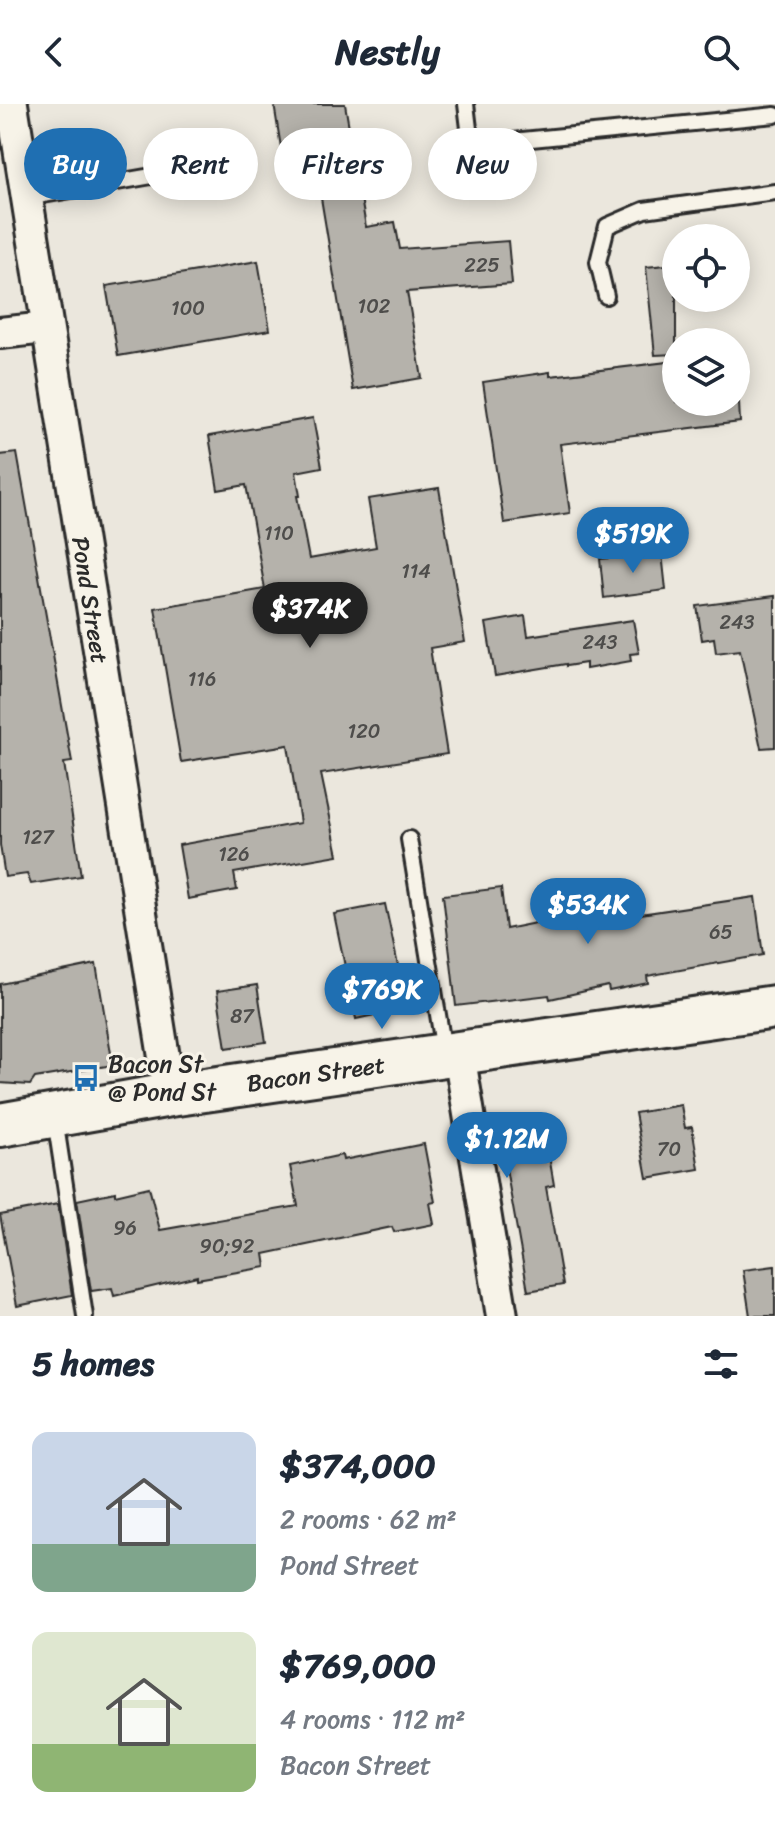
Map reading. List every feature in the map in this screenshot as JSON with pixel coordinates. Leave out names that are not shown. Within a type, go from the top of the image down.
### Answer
[{"type":"main road","name":"Bacon Street","points":[[0,1125],[170,1095],[775,1007]]},
{"type":"street","name":"Pond Street","points":[[12,104],[24,185]]},
{"type":"street","name":"Pond Street","points":[[26,200],[170,1095]]},
{"type":"street","points":[[0,333],[46,328]]},
{"type":"street","points":[[452,1054],[502,1316]]},
{"type":"lane","points":[[466,104],[471,145],[775,115]]},
{"type":"lane","points":[[606,296],[598,262],[607,226],[644,210],[775,192]]},
{"type":"lane","points":[[409,839],[452,1054]]},
{"type":"lane","points":[[54,1115],[85,1316]]},
{"type":"building","points":[[274,104],[345,104],[349,128],[278,128]]},
{"type":"building","points":[[321,200],[361,200],[366,227],[395,222],[400,249],[508,241],[512,284],[407,292],[422,378],[353,390]]},
{"type":"building","points":[[258,261],[270,330],[118,356],[106,286]]},
{"type":"building","points":[[662,265],[662,312],[676,312],[676,328],[662,328],[662,355],[655,355],[646,267]]},
{"type":"building","points":[[662,363],[662,416],[740,416],[740,422],[560,444],[570,513],[504,523],[483,382],[550,372],[550,376]]},
{"type":"building","points":[[313,418],[322,467],[296,472],[300,496],[297,496],[309,559],[376,547],[368,499],[439,488],[465,642],[430,648],[447,754],[321,774],[338,855],[234,873],[237,890],[188,899],[179,845],[300,823],[288,745],[181,762],[155,608],[265,589],[246,485],[218,490],[209,436]]},
{"type":"building","points":[[17,453],[72,762],[64,763],[81,876],[31,884],[27,874],[5,877],[0,845],[0,455]]},
{"type":"building","points":[[662,553],[666,590],[604,598],[600,559]]},
{"type":"building","points":[[775,596],[775,747],[761,748],[740,650],[716,653],[714,638],[702,640],[697,606]]},
{"type":"building","points":[[525,616],[528,636],[633,620],[639,653],[630,654],[631,661],[586,669],[586,663],[566,664],[495,676],[486,623]]},
{"type":"building","points":[[501,888],[506,929],[599,910],[598,903],[636,894],[640,914],[755,897],[763,955],[647,976],[648,983],[609,991],[608,986],[550,999],[549,995],[456,1006],[443,895]]},
{"type":"building","points":[[385,904],[407,1008],[356,1019],[334,914]]},
{"type":"building","points":[[96,964],[113,1065],[35,1078],[30,1085],[0,1083],[0,984]]},
{"type":"building","points":[[257,985],[266,1042],[226,1048],[217,991]]},
{"type":"building","points":[[681,1105],[685,1128],[692,1127],[699,1169],[647,1178],[635,1113]]},
{"type":"building","points":[[544,1127],[554,1185],[546,1187],[563,1285],[528,1291],[500,1135]]},
{"type":"building","points":[[424,1144],[435,1202],[430,1203],[434,1224],[394,1232],[392,1227],[264,1254],[266,1267],[197,1279],[197,1276],[114,1296],[112,1288],[91,1291],[77,1200],[149,1187],[160,1230],[298,1206],[290,1166],[342,1155],[343,1160]]},
{"type":"building","points":[[58,1204],[72,1295],[17,1306],[0,1215]]},
{"type":"building","points":[[775,1266],[775,1316],[750,1316],[743,1270]]},
{"type":"place","name":"Bacon St @ Pond St","points":[[86,1078]]}]
